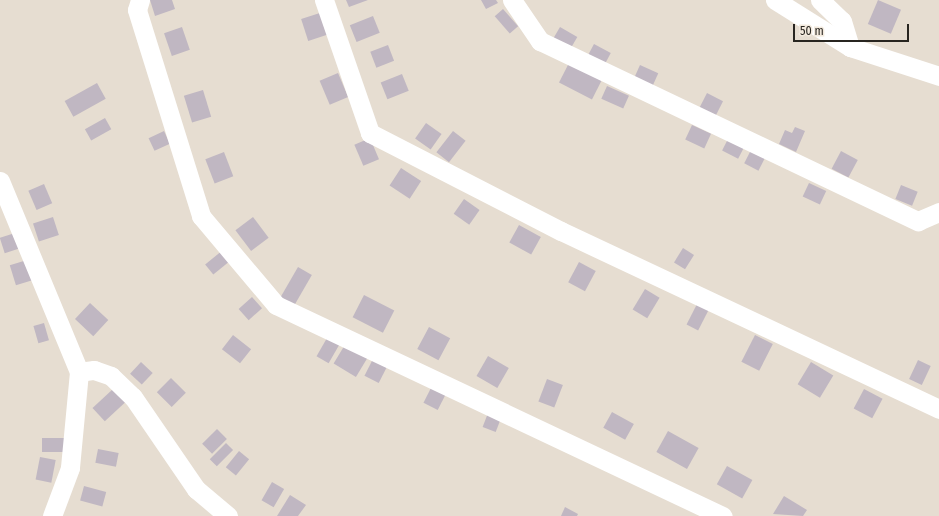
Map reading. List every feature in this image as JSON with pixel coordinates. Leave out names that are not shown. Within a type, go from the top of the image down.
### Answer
[{"type":"street","points":[[140,0],[137,10],[201,216],[276,305],[723,516]]},
{"type":"street","points":[[324,0],[370,133],[562,231],[939,409]]},
{"type":"street","points":[[512,0],[540,41],[918,221],[939,212]]},
{"type":"street","points":[[774,0],[850,47],[939,76]]},
{"type":"street","points":[[820,0],[842,21],[850,47]]},
{"type":"street","points":[[0,181],[79,372],[70,468],[52,516]]},
{"type":"street","points":[[79,372],[94,370],[116,381],[132,397],[196,489],[228,516]]},
{"type":"building","points":[[150,0],[172,0],[175,9],[155,16]]},
{"type":"building","points":[[346,0],[368,0],[349,7]]},
{"type":"building","points":[[481,0],[496,0],[498,3],[486,9]]},
{"type":"building","points":[[878,0],[901,10],[891,34],[868,24]]},
{"type":"building","points":[[503,9],[518,26],[510,34],[495,16]]},
{"type":"building","points":[[323,12],[330,34],[308,41],[301,19]]},
{"type":"building","points":[[373,16],[380,33],[357,42],[350,25]]},
{"type":"building","points":[[182,27],[190,50],[172,56],[164,33]]},
{"type":"building","points":[[560,27],[577,37],[570,49],[553,39]]},
{"type":"building","points":[[594,44],[611,53],[603,68],[586,59]]},
{"type":"building","points":[[388,45],[394,61],[376,68],[370,52]]},
{"type":"building","points":[[569,63],[602,80],[592,99],[559,83]]},
{"type":"building","points":[[640,65],[658,73],[652,88],[633,80]]},
{"type":"building","points":[[338,73],[348,97],[330,105],[320,81]]},
{"type":"building","points":[[402,74],[409,91],[387,99],[381,83]]},
{"type":"building","points":[[97,83],[106,99],[73,117],[65,101]]},
{"type":"building","points":[[607,86],[629,96],[623,109],[601,99]]},
{"type":"building","points":[[203,90],[211,117],[192,123],[184,96]]},
{"type":"building","points":[[707,93],[723,101],[715,117],[699,109]]},
{"type":"building","points":[[105,118],[111,129],[91,141],[85,129]]},
{"type":"building","points":[[426,123],[442,134],[431,149],[415,139]]},
{"type":"building","points":[[692,125],[711,134],[704,148],[685,140]]},
{"type":"building","points":[[795,127],[805,131],[796,152],[779,144],[785,130],[792,133]]},
{"type":"building","points":[[164,131],[170,144],[155,151],[149,138]]},
{"type":"building","points":[[453,131],[466,141],[449,162],[436,152]]},
{"type":"building","points":[[370,138],[379,159],[363,166],[354,145]]},
{"type":"building","points":[[728,139],[744,147],[738,159],[722,151]]},
{"type":"building","points":[[751,150],[765,157],[758,171],[744,163]]},
{"type":"building","points":[[841,151],[858,160],[848,178],[832,169]]},
{"type":"building","points":[[224,152],[233,176],[215,183],[205,159]]},
{"type":"building","points":[[401,168],[421,181],[410,199],[390,186]]},
{"type":"building","points":[[809,183],[826,191],[820,205],[803,197]]},
{"type":"building","points":[[44,184],[52,203],[37,210],[28,191]]},
{"type":"building","points":[[901,185],[918,192],[912,206],[895,199]]},
{"type":"building","points":[[464,199],[480,210],[469,225],[454,214]]},
{"type":"building","points":[[53,217],[59,235],[39,242],[33,223]]},
{"type":"building","points":[[253,217],[269,238],[251,251],[235,230]]},
{"type":"building","points":[[519,225],[541,237],[531,255],[509,242]]},
{"type":"building","points":[[15,233],[20,248],[5,253],[0,238]]},
{"type":"building","points":[[683,248],[694,255],[685,269],[674,262]]},
{"type":"building","points":[[223,250],[231,260],[213,275],[205,264]]},
{"type":"building","points":[[27,260],[33,280],[16,285],[10,265]]},
{"type":"building","points":[[579,262],[596,271],[585,291],[568,282]]},
{"type":"building","points":[[298,267],[312,275],[294,305],[280,297]]},
{"type":"building","points":[[645,289],[660,298],[647,318],[633,310]]},
{"type":"building","points":[[364,295],[394,310],[383,333],[353,317]]},
{"type":"building","points":[[252,297],[262,308],[249,320],[239,309]]},
{"type":"building","points":[[90,303],[108,320],[93,336],[75,319]]},
{"type":"building","points":[[697,304],[709,310],[698,330],[687,324]]},
{"type":"building","points":[[44,323],[49,340],[38,343],[33,326]]},
{"type":"building","points":[[429,327],[450,338],[438,360],[417,349]]},
{"type":"building","points":[[233,335],[251,349],[240,363],[222,349]]},
{"type":"building","points":[[755,335],[773,344],[759,371],[741,362]]},
{"type":"building","points":[[327,338],[339,345],[329,363],[316,356]]},
{"type":"building","points":[[346,343],[368,356],[356,377],[334,364]]},
{"type":"building","points":[[488,356],[509,368],[497,388],[476,376]]},
{"type":"building","points":[[374,357],[388,364],[379,383],[364,376]]},
{"type":"building","points":[[918,360],[931,366],[922,385],[909,379]]},
{"type":"building","points":[[141,362],[153,373],[142,385],[130,374]]},
{"type":"building","points":[[811,362],[833,375],[820,398],[798,384]]},
{"type":"building","points":[[171,378],[186,393],[172,407],[157,392]]},
{"type":"building","points":[[547,379],[563,385],[554,407],[538,401]]},
{"type":"building","points":[[433,384],[447,391],[438,410],[423,403]]},
{"type":"building","points":[[113,389],[125,402],[105,421],[93,408]]},
{"type":"building","points":[[864,389],[883,399],[872,418],[854,408]]},
{"type":"building","points":[[612,412],[634,424],[625,440],[603,428]]},
{"type":"building","points":[[488,413],[501,418],[496,432],[483,427]]},
{"type":"building","points":[[217,429],[227,439],[212,454],[202,444]]},
{"type":"building","points":[[668,431],[699,448],[687,469],[656,452]]},
{"type":"building","points":[[42,438],[64,438],[64,452],[42,452]]},
{"type":"building","points":[[226,443],[233,450],[217,466],[210,459]]},
{"type":"building","points":[[98,449],[119,453],[116,467],[95,463]]},
{"type":"building","points":[[239,451],[249,459],[236,476],[226,467]]},
{"type":"building","points":[[40,457],[56,460],[51,483],[36,480]]},
{"type":"building","points":[[727,466],[752,480],[742,498],[717,484]]},
{"type":"building","points":[[272,482],[284,489],[274,507],[262,500]]},
{"type":"building","points":[[84,486],[106,492],[102,506],[80,500]]},
{"type":"building","points":[[290,495],[306,505],[298,516],[277,516]]},
{"type":"building","points":[[784,496],[807,510],[803,516],[773,514]]},
{"type":"building","points":[[565,507],[578,514],[577,516],[561,516]]}]
